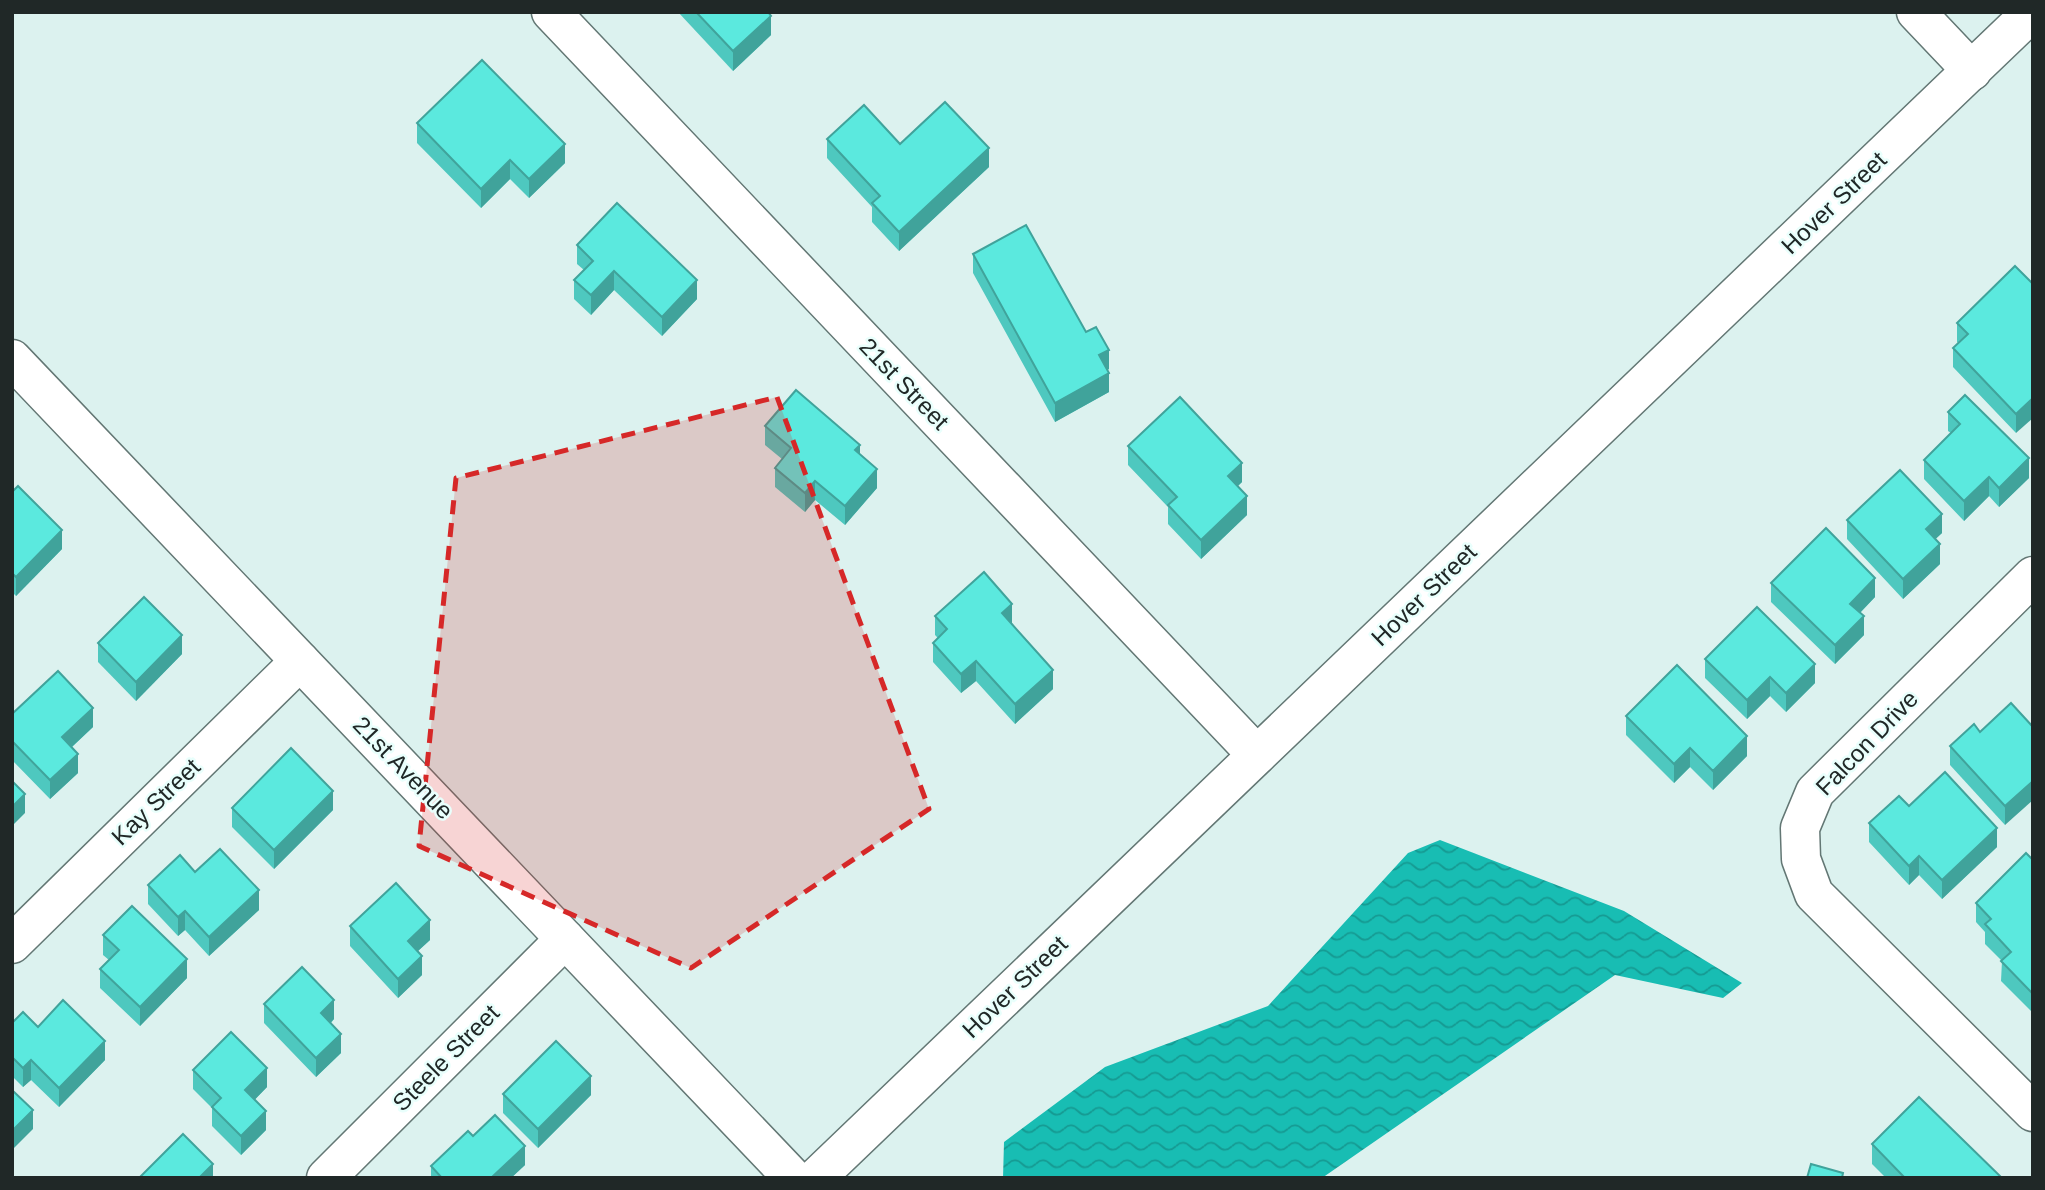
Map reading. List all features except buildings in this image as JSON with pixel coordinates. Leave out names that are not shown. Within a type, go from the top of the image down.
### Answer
[{"type":"street","name":"21st Street","points":[[551,12],[1258,755]]},
{"type":"street","points":[[1916,12],[1972,71]]},
{"type":"street","name":"Hover Street","points":[[816,1178],[2032,12]]},
{"type":"street","name":"21st Avenue","points":[[19,379],[300,661],[793,1178]]},
{"type":"street","name":"Falcon Drive","points":[[2033,576],[1815,792],[1800,828],[1800,849],[1814,894],[2033,1112]]},
{"type":"street","name":"Kay Street","points":[[12,944],[300,661]]},
{"type":"street","name":"Steele Street","points":[[326,1178],[565,939]]},
{"type":"highlighted area","points":[[777,397],[929,809],[691,968],[419,846],[456,478]]},
{"type":"water","points":[[1440,840],[1624,911],[1742,983],[1723,998],[1615,975],[1322,1178],[1003,1178],[1004,1142],[1105,1067],[1268,1006],[1408,853]]}]
